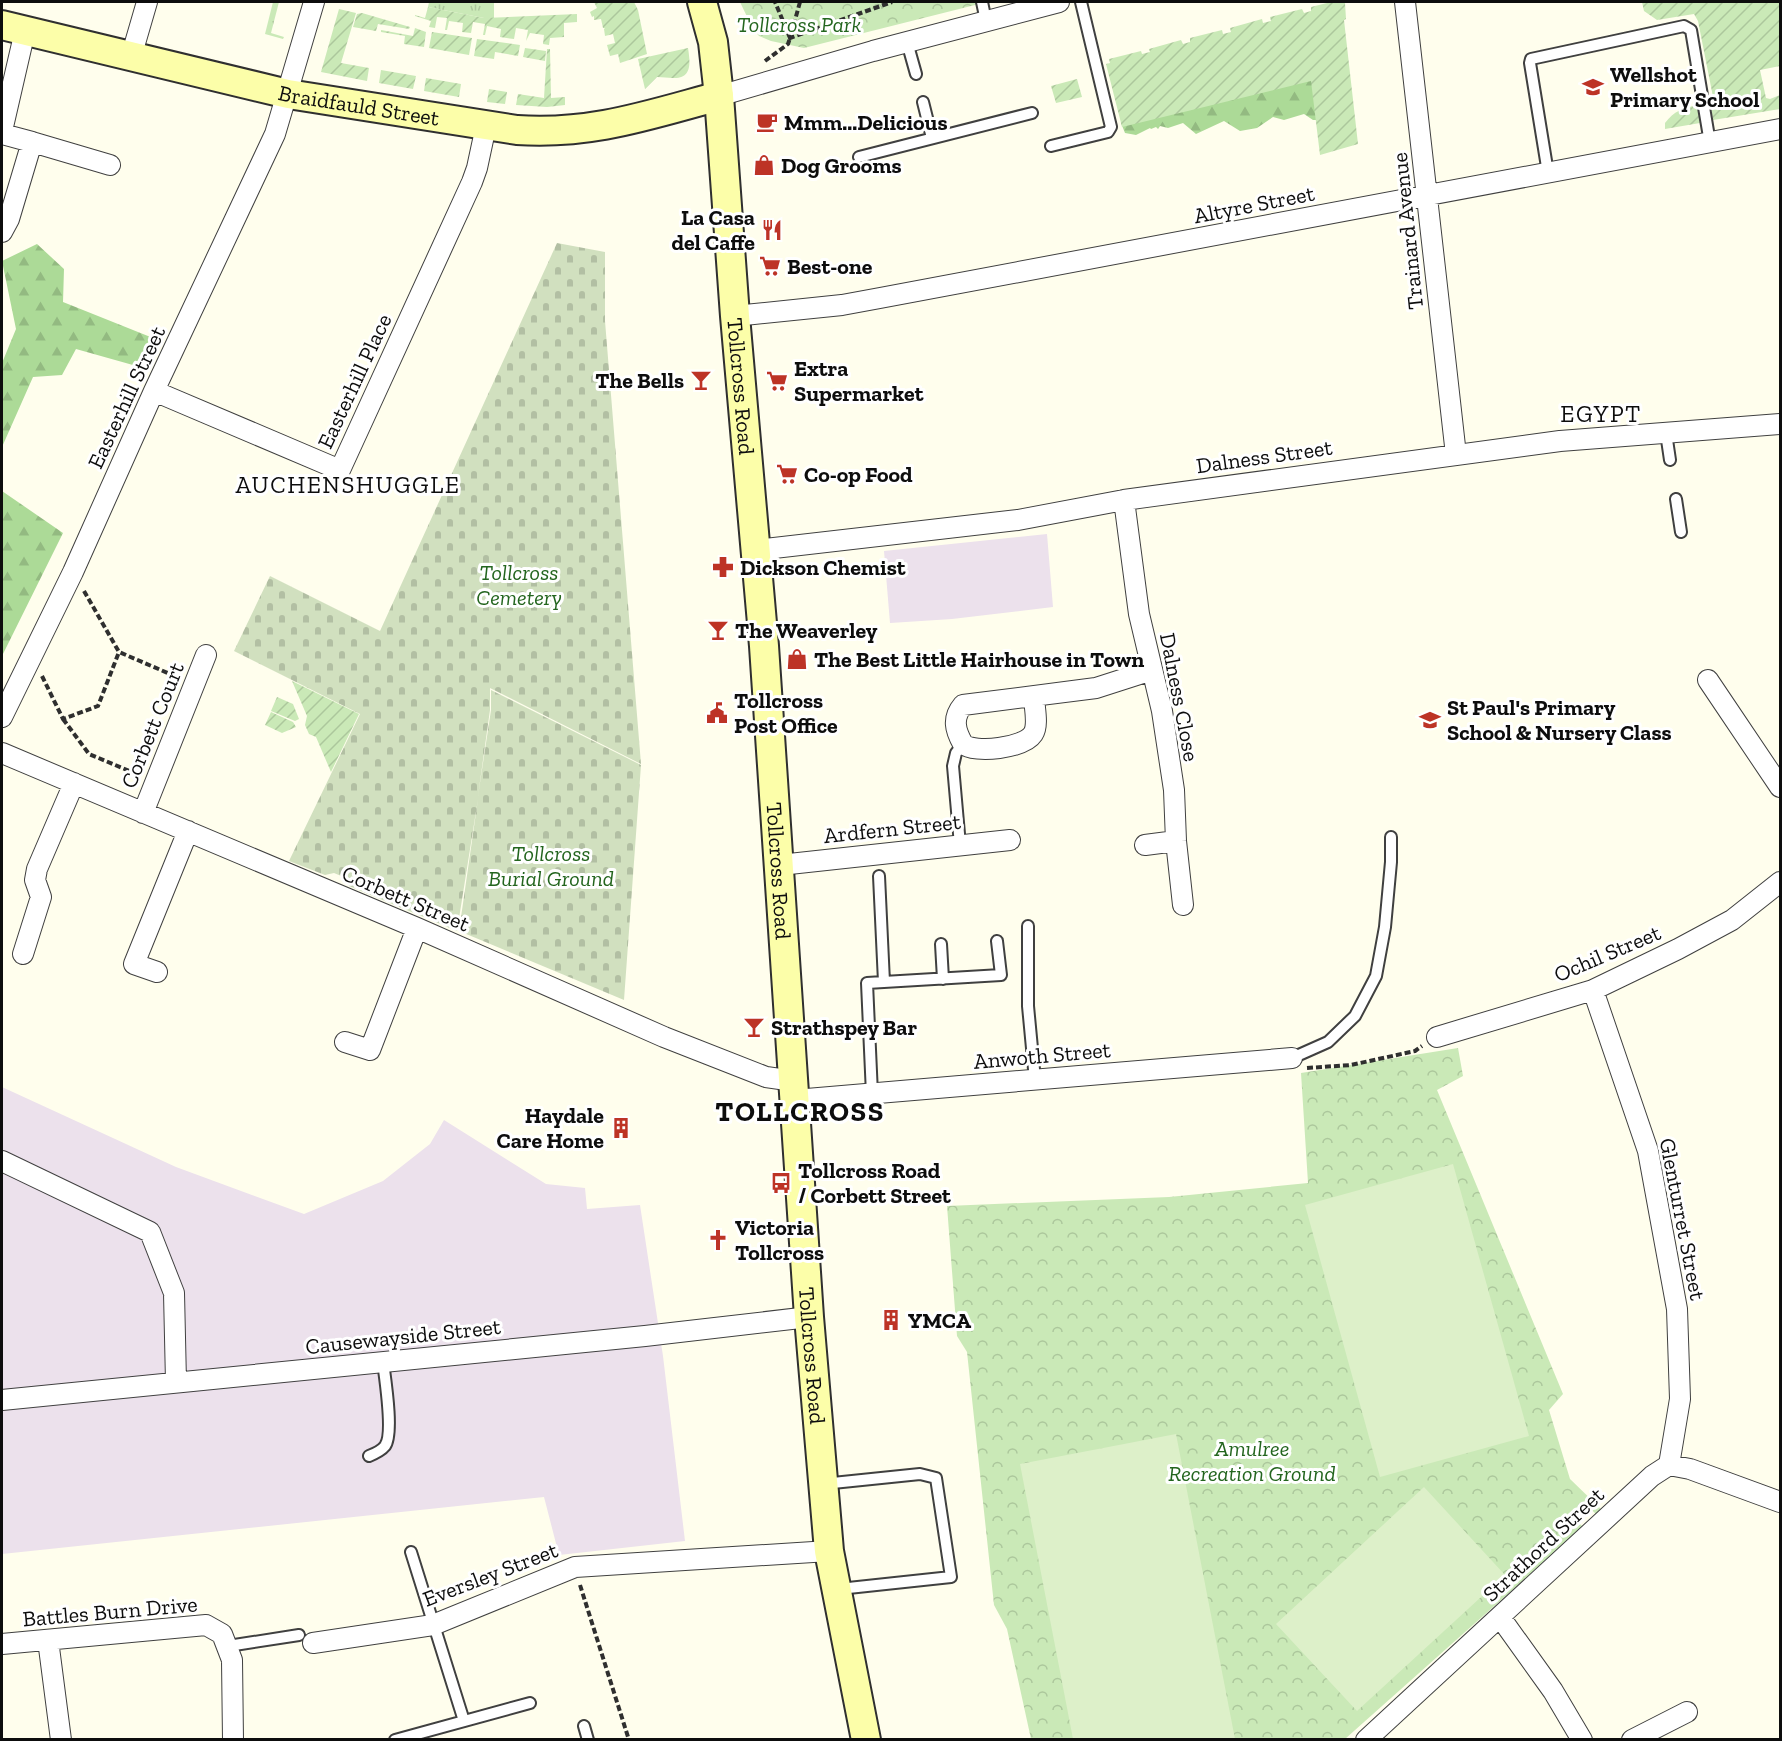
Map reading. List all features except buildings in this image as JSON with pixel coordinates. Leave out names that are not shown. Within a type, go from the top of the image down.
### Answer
[{"type":"street","points":[[131,57],[147,2]]},
{"type":"street","name":"Easterhill Street","points":[[2,717],[73,572],[154,391],[275,134],[314,2]]},
{"type":"street","name":"Tollcross Road","points":[[702,2],[713,42],[719,96],[780,865],[809,1317],[829,1551],[866,1740]]},
{"type":"street","points":[[719,96],[907,42],[984,11],[1059,2]]},
{"type":"street","name":"Trainard Avenue","points":[[1405,2],[1456,455]]},
{"type":"street","points":[[13,28],[2,133],[110,165]]},
{"type":"street","name":"Braidfauld Street","points":[[13,28],[288,94],[536,132],[613,125],[719,96]]},
{"type":"street","name":"Easterhill Place","points":[[154,391],[340,470],[472,182],[486,126]]},
{"type":"street","name":"Altyre Street","points":[[735,316],[851,303],[1780,129]]},
{"type":"street","points":[[2,232],[9,219],[32,142]]},
{"type":"street","name":"Dalness Street","points":[[756,550],[1018,520],[1124,500],[1560,441],[1780,424]]},
{"type":"street","name":"Dalness Close","points":[[1124,500],[1139,614],[1162,711],[1174,790],[1176,842],[1183,905]]},
{"type":"street","name":"Corbett Court","points":[[143,813],[206,655]]},
{"type":"street","points":[[1034,696],[1035,730],[1027,740],[1020,744],[1001,747],[972,748],[963,744],[955,723],[963,705],[1096,688],[1152,670]]},
{"type":"street","points":[[1708,680],[1780,787]]},
{"type":"street","name":"Corbett Street","points":[[2,753],[417,928],[664,1037],[794,1090]]},
{"type":"street","points":[[23,954],[41,897],[35,880],[37,869],[74,783]]},
{"type":"street","points":[[157,972],[134,964],[188,831]]},
{"type":"street","name":"Ardfern Street","points":[[780,865],[1010,840]]},
{"type":"street","points":[[1145,845],[1176,842]]},
{"type":"street","name":"Ochil Street","points":[[1437,1036],[1593,990],[1732,920],[1780,882]]},
{"type":"street","points":[[345,1042],[370,1050],[417,928]]},
{"type":"street","name":"Glenturret Street","points":[[1593,990],[1648,1151],[1677,1309],[1680,1399],[1669,1465]]},
{"type":"street","name":"Anwoth Street","points":[[794,1090],[872,1094],[1292,1058]]},
{"type":"street","points":[[2,1161],[150,1232],[174,1293],[176,1382]]},
{"type":"street","name":"Causewayside Street","points":[[2,1400],[645,1336],[809,1317]]},
{"type":"street","points":[[1669,1465],[1690,1469],[1780,1502]]},
{"type":"street","name":"Strathord Street","points":[[1366,1740],[1652,1476],[1669,1465]]},
{"type":"street","name":"Eversley Street","points":[[306,1639],[433,1625],[575,1567],[829,1551]]},
{"type":"street","points":[[1500,1617],[1553,1691],[1582,1740]]},
{"type":"street","name":"Battles Burn Drive","points":[[2,1644],[206,1625],[222,1634],[228,1647]]},
{"type":"street","points":[[48,1640],[61,1740]]},
{"type":"street","points":[[228,1647],[232,1660],[233,1740]]},
{"type":"street","points":[[1632,1740],[1687,1712]]},
{"type":"lane","points":[[1051,146],[1107,132],[1111,127],[1081,2]]},
{"type":"lane","points":[[1548,173],[1531,59],[1684,26],[1691,30],[1710,143]]},
{"type":"lane","points":[[907,42],[916,75]]},
{"type":"lane","points":[[923,102],[932,138]]},
{"type":"lane","points":[[859,157],[1032,113]]},
{"type":"lane","points":[[1666,433],[1671,460]]},
{"type":"lane","points":[[1676,499],[1681,532]]},
{"type":"lane","points":[[960,844],[953,766],[956,753],[963,744]]},
{"type":"lane","points":[[1292,1058],[1328,1042],[1355,1016],[1376,976],[1392,862],[1391,837]]},
{"type":"lane","points":[[879,876],[884,982]]},
{"type":"lane","points":[[1028,926],[1028,1006],[1035,1080]]},
{"type":"lane","points":[[872,1094],[867,983],[1000,975],[997,941]]},
{"type":"lane","points":[[941,944],[943,978]]},
{"type":"lane","points":[[369,1456],[386,1445],[388,1433],[383,1362]]},
{"type":"lane","points":[[823,1484],[920,1474],[936,1478],[951,1577],[836,1589]]},
{"type":"lane","points":[[411,1552],[464,1721]]},
{"type":"lane","points":[[228,1647],[306,1639]]},
{"type":"lane","points":[[395,1740],[530,1703]]},
{"type":"lane","points":[[584,1726],[588,1740]]},
{"type":"path","points":[[775,2],[790,38]]},
{"type":"path","points":[[762,64],[788,44],[801,2]]},
{"type":"path","points":[[790,38],[892,2]]},
{"type":"path","points":[[73,572],[119,652],[194,684]]},
{"type":"path","points":[[63,719],[98,706],[119,652]]},
{"type":"path","points":[[32,656],[63,719],[89,754],[155,782]]},
{"type":"path","points":[[1292,1058],[1293,1069],[1350,1065],[1415,1051],[1437,1036]]},
{"type":"path","points":[[575,1567],[629,1740]]},
{"type":"shaded area","points":[[1047,534],[1053,607],[952,619],[890,623],[884,551]]},
{"type":"shaded area","points":[[2,1087],[176,1167],[304,1214],[383,1181],[430,1144],[444,1120],[546,1184],[585,1188],[587,1209],[640,1205],[663,1356],[685,1541],[559,1555],[544,1497],[2,1554]]},
{"type":"green space","points":[[273,2],[279,2],[271,33],[284,37],[283,39],[265,34]]},
{"type":"green space","points":[[429,2],[494,2],[494,18],[428,7]]},
{"type":"green space","points":[[594,2],[634,2],[638,10],[647,54],[620,63],[618,54],[610,56],[607,45],[615,43],[613,34],[605,36],[605,28],[603,28],[601,19],[594,20],[594,16],[592,17],[590,12],[597,8]]},
{"type":"green space","name":"Tollcross Park","points":[[740,2],[987,2],[804,48],[759,36],[753,29]]},
{"type":"green space","points":[[1331,2],[1345,3],[1346,19],[1344,20],[1358,144],[1320,155],[1311,81],[1122,127],[1106,64],[1110,63],[1109,59],[1141,51],[1142,54],[1150,52],[1149,49],[1181,40],[1183,44],[1190,42],[1190,38],[1222,30],[1223,34],[1231,32],[1230,28],[1262,19],[1263,23],[1271,21],[1270,17],[1302,9],[1304,13],[1311,11],[1311,7]]},
{"type":"green space","points":[[1642,2],[1780,2],[1780,66],[1760,70],[1766,98],[1770,99],[1780,95],[1780,109],[1713,120],[1710,103],[1714,102],[1698,21],[1694,14],[1657,20],[1644,11]]},
{"type":"green space","points":[[428,7],[484,18],[577,14],[577,22],[564,23],[564,37],[550,38],[549,45],[543,44],[544,35],[530,33],[526,41],[528,30],[516,28],[514,39],[500,37],[501,29],[487,26],[485,35],[483,35],[485,24],[473,22],[471,33],[462,32],[463,23],[449,21],[447,30],[445,30],[447,18],[437,17],[435,28],[429,27],[431,21],[415,16],[425,18]]},
{"type":"green space","points":[[339,9],[356,13],[341,63],[369,68],[367,81],[321,72]]},
{"type":"green space","points":[[362,13],[410,27],[409,29],[378,24],[376,31],[353,27],[357,14]]},
{"type":"green space","points":[[415,28],[426,32],[424,47],[404,44],[405,36],[381,32],[381,30],[413,36]]},
{"type":"green space","points":[[432,32],[472,38],[469,55],[429,48]]},
{"type":"green space","points":[[477,39],[520,45],[518,56],[495,52],[494,59],[474,56]]},
{"type":"green space","points":[[525,48],[546,51],[545,61],[523,57]]},
{"type":"green space","points":[[688,48],[689,68],[684,76],[679,78],[657,77],[645,89],[638,59]]},
{"type":"green space","points":[[547,49],[550,49],[551,98],[565,97],[565,105],[547,107],[516,105],[518,94],[544,98]]},
{"type":"green space","points":[[1307,57],[1321,120],[1313,120],[1304,114],[1284,120],[1273,117],[1257,128],[1240,131],[1224,121],[1196,134],[1183,123],[1168,128],[1160,126],[1158,129],[1150,128],[1136,135],[1125,133],[1121,123]]},
{"type":"green space","points":[[381,70],[416,76],[413,89],[379,83]]},
{"type":"green space","points":[[426,78],[461,84],[459,97],[424,91]]},
{"type":"green space","points":[[1077,79],[1082,97],[1056,103],[1051,86]]},
{"type":"green space","points":[[489,89],[507,92],[505,104],[487,102]]},
{"type":"green space","points":[[1697,105],[1700,123],[1665,129],[1665,123],[1675,113]]},
{"type":"green space","name":"Tollcross Cemetery","points":[[557,243],[605,252],[605,321],[641,764],[490,688],[490,710],[478,796],[491,710],[491,690],[641,765],[624,1000],[459,931],[478,799],[457,931],[349,886],[346,878],[334,873],[325,875],[289,861],[360,714],[234,651],[270,576],[380,631]]},
{"type":"green space","points":[[37,244],[64,269],[63,302],[153,338],[140,367],[76,349],[62,375],[33,377],[2,447],[2,363],[16,329],[2,261]]},
{"type":"green space","points":[[2,491],[63,533],[2,656]]},
{"type":"green space","points":[[292,681],[359,714],[331,772],[316,737],[309,734],[305,725],[307,716]]},
{"type":"green space","points":[[277,697],[293,704],[299,719],[295,721],[271,711]]},
{"type":"green space","points":[[271,712],[293,722],[296,727],[282,733],[265,725]]},
{"type":"green space","name":"Amulree Recreation Ground","points":[[1458,1048],[1463,1076],[1437,1090],[1563,1394],[1549,1410],[1570,1479],[1601,1509],[1596,1514],[1585,1504],[1572,1516],[1583,1527],[1345,1739],[1031,1739],[1007,1629],[994,1605],[967,1352],[957,1336],[947,1206],[1169,1197],[1308,1183],[1301,1073]]},
{"type":"green space","points":[[1453,1164],[1529,1436],[1380,1477],[1305,1205]]},
{"type":"green space","points":[[1176,1434],[1235,1739],[1073,1739],[1020,1464]]},
{"type":"green space","points":[[1424,1487],[1505,1575],[1357,1711],[1276,1624]]},
{"type":"place","name":"Wellshot Primary School","points":[[1593,87]]},
{"type":"place","name":"Mmm...Delicious","points":[[767,122]]},
{"type":"place","name":"Dog Grooms","points":[[764,165]]},
{"type":"place","name":"La Casa del Caffe","points":[[772,230]]},
{"type":"place","name":"Best-one","points":[[770,266]]},
{"type":"place","name":"The Bells","points":[[701,380]]},
{"type":"place","name":"Extra Supermarket","points":[[777,381]]},
{"type":"place","name":"Co-op Food","points":[[787,474]]},
{"type":"place","name":"Dickson Chemist","points":[[723,567]]},
{"type":"place","name":"The Weaverley","points":[[718,630]]},
{"type":"place","name":"The Best Little Hairhouse in Town","points":[[797,659]]},
{"type":"place","name":"Tollcross Post Office","points":[[717,713]]},
{"type":"place","name":"St Paul's Primary School & Nursery Class","points":[[1430,720]]},
{"type":"place","name":"Strathspey Bar","points":[[754,1027]]},
{"type":"place","name":"Haydale Care Home","points":[[621,1128]]},
{"type":"place","name":"Tollcross Road / Corbett Street","points":[[781,1183]]},
{"type":"place","name":"Victoria Tollcross","points":[[718,1240]]},
{"type":"place","name":"YMCA","points":[[891,1320]]},
{"type":"district","name":"EGYPT","points":[[1601,414]]},
{"type":"district","name":"AUCHENSHUGGLE","points":[[348,485]]},
{"type":"district","name":"TOLLCROSS","points":[[800,1111]]},
{"type":"park label","name":"Tollcross Burial Ground","points":[[551,866]]}]
